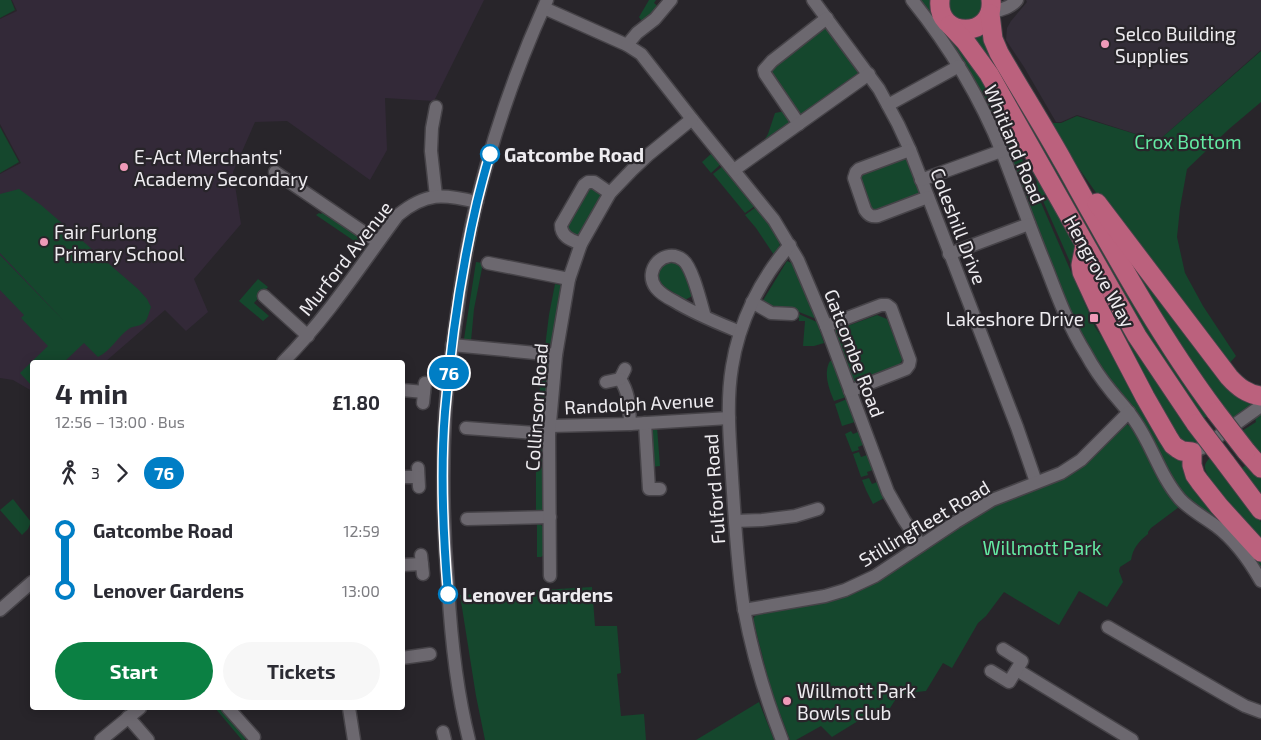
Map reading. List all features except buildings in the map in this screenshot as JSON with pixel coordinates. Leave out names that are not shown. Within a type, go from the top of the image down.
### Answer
[{"type":"highway","name":"Hengrove Way","points":[[940,0],[942,14],[965,41],[988,74],[1137,336],[1196,424],[1261,510]]},
{"type":"highway","name":"Hengrove Way","points":[[990,9],[993,39],[999,53],[1052,142],[1144,305],[1188,374],[1261,468]]},
{"type":"highway","points":[[950,25],[965,30],[974,29],[987,20],[990,9]]},
{"type":"highway","points":[[1052,142],[1229,377],[1238,386],[1252,395],[1260,404]]},
{"type":"highway","points":[[1085,245],[1081,268],[1100,311],[1145,397],[1173,445],[1182,451],[1192,452],[1192,464],[1195,475],[1200,482],[1261,552]]},
{"type":"street","points":[[628,45],[637,33],[655,19],[671,0]]},
{"type":"street","name":"Coleshill Drive","points":[[813,0],[879,89],[910,150],[1017,427],[1036,482]]},
{"type":"street","name":"Whitland Road","points":[[912,0],[931,24],[984,112],[1070,328],[1097,372],[1129,412],[1164,477],[1180,499],[1229,536],[1250,562],[1261,581]]},
{"type":"street","points":[[990,9],[1006,8],[1017,0]]},
{"type":"street","points":[[468,740],[452,651],[444,538],[443,469],[445,414],[452,345],[464,264],[477,202],[493,144],[518,69],[545,4]]},
{"type":"street","name":"Gatcombe Road","points":[[545,4],[628,45],[641,54],[774,220],[798,260],[826,326],[888,492],[921,545]]},
{"type":"street","points":[[799,124],[764,70],[772,61],[827,18]]},
{"type":"street","points":[[888,105],[958,66]]},
{"type":"street","points":[[734,170],[869,74]]},
{"type":"street","points":[[432,112],[432,151],[436,196]]},
{"type":"street","name":"Collinson Road","points":[[550,576],[550,430],[552,386],[569,279],[581,244],[610,193],[643,160],[692,119]]},
{"type":"street","points":[[910,150],[859,169],[856,172],[854,178],[865,210],[868,214],[878,216],[928,197]]},
{"type":"street","points":[[921,180],[1001,151]]},
{"type":"street","points":[[275,172],[378,242]]},
{"type":"street","points":[[581,244],[564,236],[560,225],[584,185],[588,182],[594,182],[610,193]]},
{"type":"street","name":"Murford Avenue","points":[[292,360],[398,215],[407,207],[436,196],[477,202]]},
{"type":"street","points":[[949,254],[1029,224]]},
{"type":"street","name":"Fulford Road","points":[[782,740],[761,680],[744,610],[736,547],[729,392],[732,367],[740,332],[752,302],[776,262],[790,246]]},
{"type":"street","points":[[705,317],[689,268],[683,260],[675,256],[659,259],[654,265],[652,273],[652,282],[657,289],[689,310],[705,317],[740,332]]},
{"type":"street","points":[[488,263],[569,279]]},
{"type":"street","points":[[264,296],[308,336]]},
{"type":"street","points":[[752,302],[771,313],[792,314]]},
{"type":"street","points":[[826,326],[881,305],[887,305],[891,308],[910,360],[909,365],[906,369],[850,391]]},
{"type":"street","points":[[452,345],[556,355]]},
{"type":"street","points":[[606,382],[622,374],[628,396],[630,424]]},
{"type":"street","points":[[405,390],[424,393]]},
{"type":"street","points":[[1192,452],[1202,448],[1260,404]]},
{"type":"street","name":"Stillingfleet Road","points":[[744,610],[825,596],[846,590],[875,576],[992,500],[1061,473],[1081,460],[1129,412]]},
{"type":"street","name":"Randolph Avenue","points":[[466,428],[550,430],[729,418]]},
{"type":"street","points":[[645,423],[649,489]]},
{"type":"street","points":[[405,477],[418,477]]},
{"type":"street","points":[[735,521],[787,517],[809,507]]},
{"type":"street","points":[[467,519],[550,517]]},
{"type":"street","points":[[405,566],[422,565]]},
{"type":"street","points":[[0,610],[30,584]]},
{"type":"street","points":[[1108,627],[1227,696],[1261,712]]},
{"type":"street","points":[[991,670],[1010,682],[1022,661],[1002,649]]},
{"type":"street","points":[[405,658],[430,655]]},
{"type":"street","points":[[1017,670],[1132,740]]},
{"type":"street","points":[[101,740],[137,710]]},
{"type":"street","points":[[230,710],[254,737]]},
{"type":"street","points":[[349,710],[354,740]]},
{"type":"street","points":[[128,717],[148,740]]},
{"type":"shaded area","name":"E-Act Merchants' Academy Secondary","points":[[12,0],[484,0],[434,101],[385,98],[387,150],[370,180],[287,121],[255,122],[233,172],[241,224],[194,279],[208,312],[186,331],[165,310],[107,360],[30,360],[30,390],[13,380],[0,378],[0,174],[21,163],[0,124],[0,19],[17,11]]},
{"type":"shaded area","points":[[1026,0],[1261,0],[1261,50],[1158,141],[1077,115],[1061,122],[1056,122],[1006,40],[1007,28],[1027,2]]},
{"type":"green space","points":[[0,0],[11,0],[15,10],[0,18]]},
{"type":"green space","points":[[649,0],[656,0],[654,3],[660,8],[643,23],[639,17]]},
{"type":"green space","points":[[917,0],[934,0],[1012,127],[991,111],[987,112]]},
{"type":"green space","points":[[945,0],[986,0],[983,17],[957,23]]},
{"type":"green space","points":[[989,25],[1211,413],[1201,421],[1178,388],[966,35]]},
{"type":"green space","points":[[821,26],[825,26],[860,72],[858,76],[800,117],[769,75],[775,61],[782,61],[818,33]]},
{"type":"green space","name":"Crox Bottom","points":[[1261,51],[1261,102],[1187,169],[1180,208],[1177,237],[1185,273],[1203,306],[1236,356],[1226,367],[1130,241],[1066,150],[1043,123],[1061,123],[1077,116],[1158,141]]},
{"type":"green space","points":[[785,111],[792,123],[762,144],[768,134],[775,113]]},
{"type":"green space","points":[[991,117],[1005,127],[1019,152],[1095,327],[1187,460],[1261,559],[1261,574],[1185,498],[1085,350]]},
{"type":"green space","points":[[0,127],[19,162],[0,173]]},
{"type":"green space","points":[[1017,138],[1077,244],[1085,296],[1036,185],[1037,182]]},
{"type":"green space","points":[[712,153],[721,164],[711,173],[702,162]]},
{"type":"green space","points":[[902,158],[907,160],[920,193],[919,197],[870,212],[859,176]]},
{"type":"green space","points":[[723,166],[755,206],[745,213],[713,174]]},
{"type":"green space","points":[[591,187],[603,196],[579,238],[567,232],[567,225]]},
{"type":"green space","name":"Fair Furlong Primary School","points":[[19,189],[41,205],[138,289],[151,307],[145,322],[130,328],[107,351],[98,357],[84,343],[66,360],[33,360],[48,346],[21,318],[24,315],[0,290],[0,255],[64,321],[0,253],[0,194]]},
{"type":"green space","points":[[756,207],[780,242],[779,250],[774,255],[745,215]]},
{"type":"green space","points":[[323,212],[366,241],[365,243],[368,246],[366,249],[316,215]]},
{"type":"green space","points":[[1127,250],[1257,402],[1230,421],[1121,254]]},
{"type":"green space","points":[[787,261],[793,264],[816,317],[814,318],[794,310],[774,308],[762,302]]},
{"type":"green space","points":[[476,262],[483,263],[474,309],[471,341],[464,339]]},
{"type":"green space","points":[[662,262],[681,262],[692,296],[685,300],[659,285],[656,271]]},
{"type":"green space","points":[[258,279],[268,287],[254,303],[269,316],[263,321],[239,301]]},
{"type":"green space","points":[[1095,280],[1201,443],[1195,447],[1175,440]]},
{"type":"green space","points":[[555,284],[560,285],[562,288],[553,342],[545,347],[549,315]]},
{"type":"green space","points":[[794,312],[817,322],[824,343],[814,346],[803,346],[805,321],[799,321],[799,318],[793,317]]},
{"type":"green space","points":[[877,315],[887,319],[903,359],[897,368],[854,384],[834,331]]},
{"type":"green space","points":[[542,359],[547,360],[550,364],[544,421],[541,426],[537,426]]},
{"type":"green space","points":[[830,361],[832,361],[846,397],[834,401],[827,376]]},
{"type":"green space","name":"Fair Furlong Primary School","points":[[30,363],[30,384],[20,373]]},
{"type":"green space","points":[[847,399],[855,422],[842,426],[835,404]]},
{"type":"green space","points":[[1261,409],[1261,456],[1242,431],[1256,422],[1254,414]]},
{"type":"green space","name":"Willmott Park","points":[[1126,424],[1134,430],[1166,492],[1179,507],[1151,528],[1137,545],[1131,560],[1120,567],[1119,571],[1123,582],[1107,607],[1079,591],[1059,625],[1004,592],[986,616],[978,623],[952,668],[943,663],[926,691],[899,694],[883,719],[871,713],[832,737],[821,726],[796,740],[790,740],[771,690],[753,619],[757,613],[855,592],[883,579],[946,533],[992,506],[1024,491],[1121,425]]},
{"type":"green space","points":[[657,427],[660,466],[651,467],[650,428]]},
{"type":"green space","points":[[851,431],[853,434],[858,432],[863,445],[858,447],[859,450],[852,452],[845,434]]},
{"type":"green space","points":[[536,438],[543,441],[544,507],[542,511],[536,511]]},
{"type":"green space","points":[[859,452],[861,457],[867,455],[873,470],[867,472],[868,475],[861,477],[853,454]]},
{"type":"green space","points":[[1211,457],[1261,522],[1261,544],[1208,479],[1205,465]]},
{"type":"green space","points":[[1250,462],[1261,474],[1261,502],[1238,471]]},
{"type":"green space","points":[[869,478],[872,484],[877,482],[884,498],[873,504],[862,480]]},
{"type":"green space","points":[[13,499],[30,521],[28,529],[22,535],[0,510]]},
{"type":"green space","points":[[537,524],[544,528],[544,555],[541,557],[537,557]]},
{"type":"green space","points":[[592,587],[595,626],[617,626],[621,673],[617,674],[621,716],[644,714],[646,740],[485,740],[460,595]]},
{"type":"green space","points":[[759,702],[774,740],[696,740]]},
{"type":"green space","points":[[217,710],[221,710],[241,733],[244,731],[246,736],[245,740],[242,740]]},
{"type":"bus line","name":"76","points":[[448,594],[444,538],[443,469],[445,414],[452,345],[464,264],[477,202],[490,154]]},
{"type":"place","name":"Selco Building Supplies","points":[[1105,44]]},
{"type":"place","name":"Gatcombe Road","points":[[490,154]]},
{"type":"place","name":"E-Act Merchants' Academy Secondary","points":[[124,167]]},
{"type":"place","name":"Fair Furlong Primary School","points":[[44,242]]},
{"type":"place","name":"Lakeshore Drive","points":[[1094,318]]},
{"type":"place","name":"Lenover Gardens","points":[[448,594]]},
{"type":"place","name":"Willmott Park Bowls club","points":[[787,701]]}]
